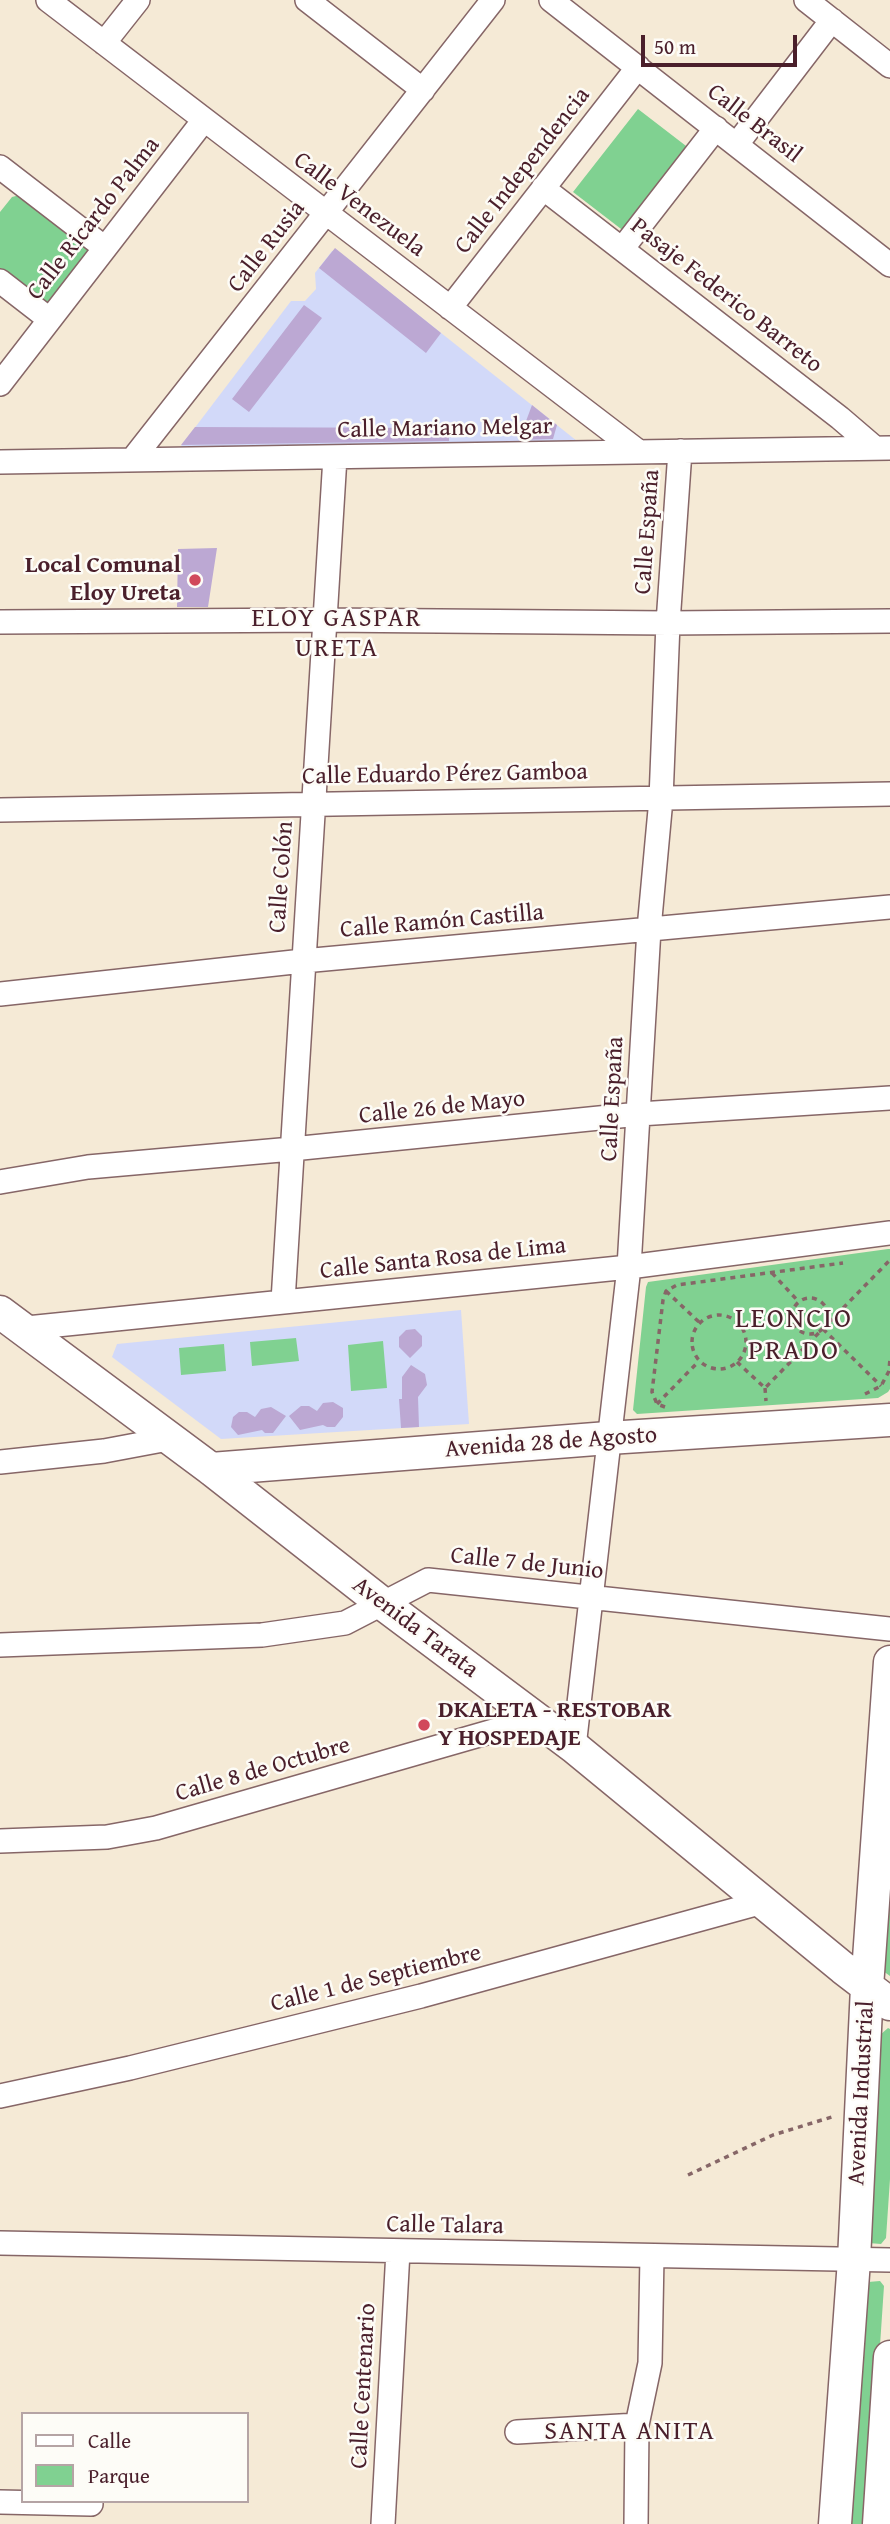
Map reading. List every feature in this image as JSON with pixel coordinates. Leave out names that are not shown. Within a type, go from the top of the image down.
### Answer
[{"type":"street","name":"Calle Venezuela","points":[[48,0],[639,452]]},
{"type":"street","points":[[104,43],[138,0]]},
{"type":"street","points":[[307,0],[423,90]]},
{"type":"street","name":"Calle Rusia","points":[[132,460],[493,0]]},
{"type":"street","name":"Calle Brasil","points":[[551,0],[890,265]]},
{"type":"street","points":[[806,0],[831,12],[890,66]]},
{"type":"street","points":[[737,144],[831,12]]},
{"type":"street","name":"Calle Independencia","points":[[450,308],[638,67]]},
{"type":"street","name":"Calle Ricardo Palma","points":[[0,384],[204,120]]},
{"type":"street","points":[[622,249],[716,128]]},
{"type":"street","points":[[2,174],[105,248]]},
{"type":"street","name":"Pasaje Federico Barreto","points":[[543,188],[840,418],[883,448]]},
{"type":"street","points":[[0,281],[49,319]]},
{"type":"street","name":"Calle Mariano Melgar","points":[[0,462],[883,448]]},
{"type":"street","name":"Calle España","points":[[574,1747],[629,1267],[649,929],[661,799],[668,624],[680,451]]},
{"type":"street","name":"Calle Colón","points":[[283,1301],[335,457]]},
{"type":"street","points":[[0,622],[325,620],[668,624],[890,621]]},
{"type":"street","name":"Calle Eduardo Pérez Gamboa","points":[[0,810],[890,794]]},
{"type":"street","name":"Calle Ramón Castilla","points":[[0,994],[303,961],[890,907]]},
{"type":"street","name":"Calle 26 de Mayo","points":[[0,1182],[88,1167],[639,1114],[890,1098]]},
{"type":"street","name":"Calle Santa Rosa de Lima","points":[[7,1324],[283,1301],[629,1267],[890,1233]]},
{"type":"street","points":[[0,1299],[7,1324]]},
{"type":"street","name":"Avenida Tarata","points":[[7,1324],[212,1469],[383,1604],[574,1747],[879,1995]]},
{"type":"street","name":"Avenida 28 de Agosto","points":[[212,1469],[608,1438],[890,1420]]},
{"type":"street","points":[[0,1462],[104,1451],[169,1439]]},
{"type":"street","name":"Calle 7 de Junio","points":[[0,1646],[262,1635],[345,1623],[428,1580],[890,1629]]},
{"type":"street","name":"Avenida Industrial","points":[[835,2524],[861,2109],[879,1995],[890,1662]]},
{"type":"street","name":"Calle 8 de Octubre","points":[[0,1841],[83,1839],[156,1828],[535,1719]]},
{"type":"street","name":"Calle 1 de Septiembre","points":[[0,2096],[130,2068],[421,1996],[763,1902]]},
{"type":"street","name":"Calle Talara","points":[[0,2244],[890,2260]]},
{"type":"street","name":"Calle Centenario","points":[[383,2524],[398,2251]]},
{"type":"street","points":[[636,2524],[637,2425],[650,2363],[652,2256]]},
{"type":"street","points":[[879,2524],[890,2357]]},
{"type":"street","points":[[517,2432],[637,2425]]},
{"type":"street","points":[[0,2502],[21,2502]]},
{"type":"street","points":[[46,2503],[91,2504]]},
{"type":"path","points":[[765,1388],[888,1258]]},
{"type":"path","points":[[668,1408],[657,1404],[652,1392],[666,1292],[677,1285],[847,1263]]},
{"type":"path","points":[[771,1273],[799,1302]]},
{"type":"path","points":[[666,1292],[700,1323]]},
{"type":"path","points":[[810,1297],[821,1302],[827,1312],[827,1318],[817,1332],[806,1333],[796,1327],[793,1311],[799,1302],[810,1297]]},
{"type":"path","points":[[723,1315],[739,1323],[746,1338],[746,1347],[737,1362],[722,1368],[706,1365],[700,1360],[693,1346],[693,1338],[700,1323],[707,1318],[723,1315]]},
{"type":"path","points":[[822,1328],[881,1386]]},
{"type":"path","points":[[853,1395],[866,1394],[881,1386],[889,1371],[890,1358]]},
{"type":"path","points":[[657,1404],[700,1360]]},
{"type":"path","points":[[737,1362],[765,1388],[766,1401],[754,1402]]},
{"type":"path","points":[[688,2175],[773,2136],[861,2109]]},
{"type":"shaded area","points":[[332,251],[338,251],[577,441],[572,452],[185,457],[181,446],[291,301],[305,301],[316,289],[315,273]]},
{"type":"shaded area","points":[[461,1310],[469,1424],[221,1439],[112,1357],[117,1344]]},
{"type":"green space","points":[[638,109],[690,149],[625,232],[573,192]]},
{"type":"green space","points":[[20,195],[91,249],[57,303],[42,305],[0,272],[0,212],[12,197]]},
{"type":"green space","name":"LEONCIO PRADO","points":[[890,1249],[888,1392],[878,1398],[637,1414],[633,1410],[648,1282]]},
{"type":"green space","points":[[296,1338],[299,1361],[252,1366],[250,1342]]},
{"type":"green space","points":[[383,1341],[387,1388],[351,1391],[348,1345]]},
{"type":"green space","points":[[224,1344],[226,1371],[181,1375],[179,1348]]},
{"type":"green space","points":[[890,1861],[890,1976],[883,1971]]},
{"type":"green space","points":[[888,2028],[890,2179],[886,2238],[881,2244],[868,2243],[880,2035]]},
{"type":"green space","points":[[880,2281],[884,2286],[868,2524],[848,2524],[868,2282]]},
{"type":"building","points":[[335,248],[441,333],[426,353],[319,268]]},
{"type":"building","points":[[304,305],[322,318],[249,412],[232,399]]},
{"type":"building","points":[[532,405],[557,425],[553,439],[519,440]]},
{"type":"building","points":[[195,427],[449,428],[449,441],[181,445]]},
{"type":"building","name":"Local Comunal Eloy Ureta","points":[[217,548],[208,607],[177,607],[178,549]]},
{"type":"building","points":[[415,1329],[422,1336],[422,1346],[410,1358],[399,1347],[399,1337],[406,1330]]},
{"type":"building","points":[[411,1365],[425,1374],[427,1385],[418,1397],[419,1427],[401,1428],[399,1399],[402,1399],[402,1377]]},
{"type":"building","points":[[333,1402],[343,1408],[343,1417],[335,1427],[323,1425],[300,1430],[289,1416],[301,1406],[309,1406],[317,1411],[323,1403]]},
{"type":"building","points":[[271,1407],[286,1416],[273,1433],[265,1433],[262,1430],[238,1435],[231,1427],[233,1417],[239,1412],[247,1412],[255,1417],[261,1409]]},
{"type":"place","name":"Local Comunal Eloy Ureta","points":[[195,580]]},
{"type":"place","name":"DKALETA - RESTOBAR Y HOSPEDAJE","points":[[424,1725]]},
{"type":"district","name":"ELOY GASPAR URETA","points":[[337,634]]},
{"type":"district","name":"LEONCIO PRADO","points":[[794,1336]]},
{"type":"district","name":"SANTA ANITA","points":[[630,2432]]}]
